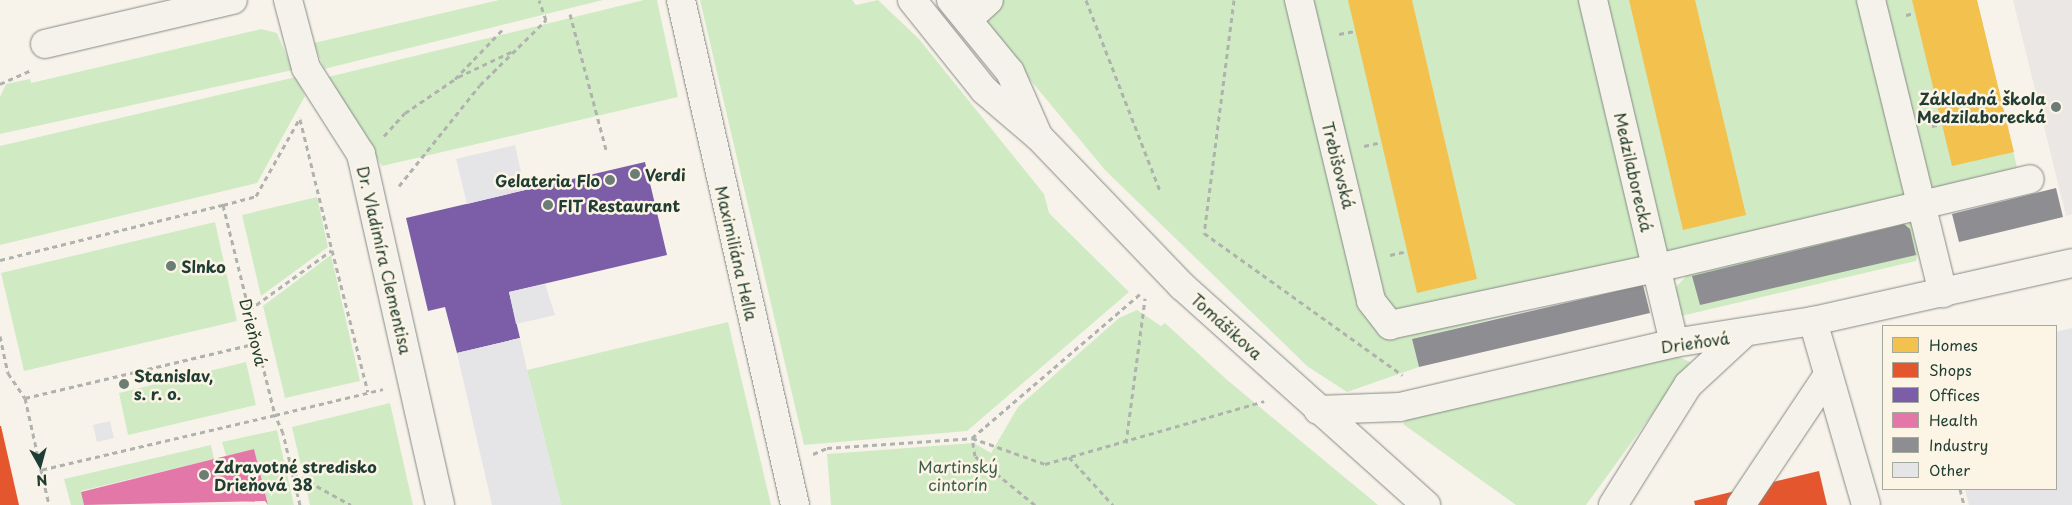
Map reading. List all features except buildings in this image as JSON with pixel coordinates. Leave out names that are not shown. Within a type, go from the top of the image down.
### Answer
[{"type":"street","points":[[45,44],[233,0]]},
{"type":"street","name":"Dr. Vladimíra Clementisa","points":[[288,0],[306,68],[362,158],[440,505]]},
{"type":"street","name":"Maximiliána Hella","points":[[681,0],[784,463],[796,505]]},
{"type":"street","name":"Tomášikova","points":[[912,0],[984,90],[1039,137],[1182,286],[1426,505]]},
{"type":"street","points":[[959,10],[990,0]]},
{"type":"street","name":"Trebišovská","points":[[1300,0],[1371,301],[1390,325],[1657,268]]},
{"type":"street","name":"Medzilaborecká","points":[[1593,0],[1674,343]]},
{"type":"street","points":[[1871,0],[1943,293]]},
{"type":"street","name":"Tomášikova","points":[[959,10],[1010,72],[1039,137]]},
{"type":"street","points":[[1657,268],[2030,180]]},
{"type":"street","name":"Drieňová","points":[[1318,410],[1400,407],[1674,343],[1742,335],[1813,321],[2072,263]]},
{"type":"street","points":[[1813,321],[1826,378],[1866,505]]},
{"type":"street","points":[[1613,505],[1688,385],[1742,335]]},
{"type":"street","points":[[1741,505],[1826,378]]},
{"type":"path","points":[[396,193],[436,136],[516,49],[546,20],[539,0]]},
{"type":"path","points":[[1086,0],[1160,191]]},
{"type":"path","points":[[1234,0],[1204,233],[1409,379]]},
{"type":"path","points":[[570,14],[606,148]]},
{"type":"path","points":[[455,79],[502,30]]},
{"type":"path","points":[[362,158],[405,113],[455,79],[516,49]]},
{"type":"path","points":[[0,260],[256,196],[305,110]]},
{"type":"path","points":[[300,118],[368,392]]},
{"type":"path","name":"Drieňová","points":[[223,205],[275,415],[300,505]]},
{"type":"path","points":[[249,310],[332,250]]},
{"type":"path","points":[[972,438],[1140,294]]},
{"type":"path","points":[[1126,444],[1145,298]]},
{"type":"path","points":[[0,336],[8,373],[25,398],[49,505]]},
{"type":"path","points":[[25,398],[257,343]]},
{"type":"path","points":[[41,470],[412,381]]},
{"type":"path","points":[[784,463],[826,448],[972,438],[1045,464],[1126,444],[1266,400]]},
{"type":"path","points":[[972,438],[975,456],[1035,505]]},
{"type":"path","points":[[1069,457],[1113,505]]},
{"type":"path","points":[[292,473],[351,505]]},
{"type":"path","points":[[1960,490],[1964,505]]},
{"type":"shaded area","name":"Základná škola Medzilaborecká","points":[[2013,0],[2072,0],[2072,214],[2066,216]]},
{"type":"green space","points":[[499,0],[603,0],[324,69],[314,43]]},
{"type":"green space","points":[[644,0],[657,0],[678,97],[382,166],[328,77]]},
{"type":"green space","points":[[700,0],[852,0],[856,5],[878,0],[919,39],[1044,194],[1049,213],[1129,292],[967,431],[804,445]]},
{"type":"green space","points":[[964,0],[1977,0],[2022,188],[1912,215],[1920,244],[1916,261],[1681,316],[1674,305],[1675,288],[1692,270],[1412,339],[1419,367],[1347,392],[1307,366],[1105,170]]},
{"type":"green space","points":[[261,29],[277,33],[293,70],[0,134],[0,97],[6,84],[30,79],[31,83]]},
{"type":"green space","points":[[296,77],[305,96],[257,183],[0,245],[0,146]]},
{"type":"green space","points":[[317,197],[328,247],[261,296],[242,215]]},
{"type":"green space","points":[[215,222],[237,321],[24,371],[1,273]]},
{"type":"green space","points":[[331,255],[360,381],[285,398],[263,306]]},
{"type":"green space","name":"Martinský cintorín","points":[[1137,310],[1161,326],[1165,323],[1226,379],[1378,505],[831,505],[827,454],[974,443],[991,453],[1018,407],[1119,318]]},
{"type":"green space","points":[[728,322],[771,505],[561,505],[527,370]]},
{"type":"green space","points":[[1675,355],[1690,362],[1586,505],[1516,505],[1403,424],[1410,416]]},
{"type":"green space","points":[[246,362],[256,405],[128,435],[119,393]]},
{"type":"green space","points":[[390,403],[413,505],[310,505],[292,427]]},
{"type":"green space","points":[[277,430],[294,505],[268,505],[254,449],[226,456],[222,442]]},
{"type":"green space","points":[[211,445],[214,459],[81,491],[84,505],[71,505],[64,479]]},
{"type":"place","name":"Základná škola Medzilaborecká","points":[[2056,107]]},
{"type":"place","name":"Verdi","points":[[635,174]]},
{"type":"place","name":"Gelateria Flo","points":[[610,180]]},
{"type":"place","name":"FIT Restaurant","points":[[548,205]]},
{"type":"place","name":"Slnko","points":[[171,266]]},
{"type":"place","name":"Stanislav, s. r. o.","points":[[124,384]]},
{"type":"place","name":"Zdravotné stredisko Drieňová 38","points":[[204,475]]}]
